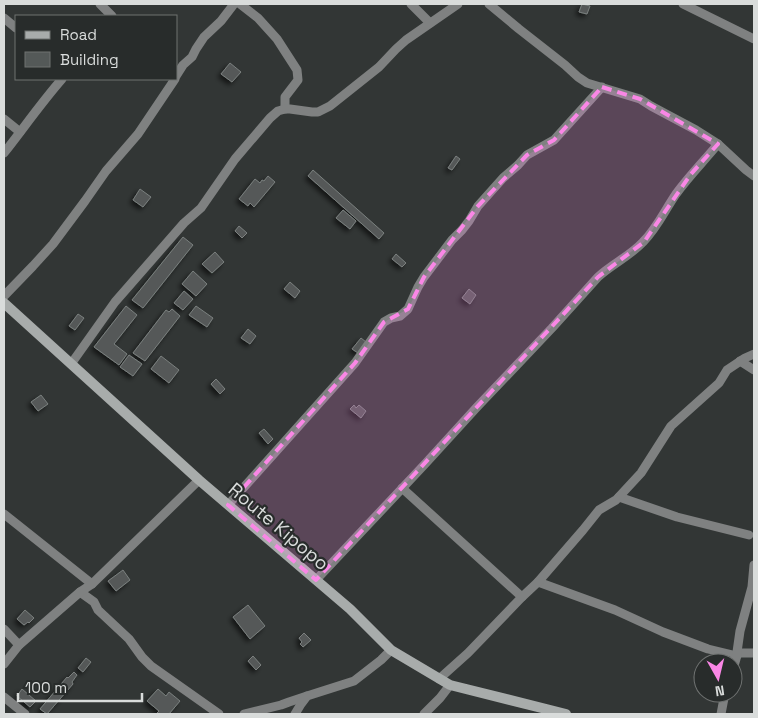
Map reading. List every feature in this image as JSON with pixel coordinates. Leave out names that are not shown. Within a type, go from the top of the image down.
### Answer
[{"type":"main road","name":"Route Kipopo","points":[[4,303],[199,480],[350,609],[391,650],[450,685],[566,714]]},
{"type":"street","points":[[100,4],[110,15]]},
{"type":"street","points":[[178,73],[192,57],[204,37],[221,21],[234,4]]},
{"type":"street","points":[[240,4],[258,18],[277,39],[297,70],[298,80],[285,97],[285,109]]},
{"type":"street","points":[[412,4],[430,23]]},
{"type":"street","points":[[71,364],[116,302],[184,223],[201,208],[235,159],[270,118],[278,111],[285,109],[318,112],[330,106],[379,67],[396,49],[458,4]]},
{"type":"street","points":[[489,4],[578,77],[587,82],[640,99],[696,130],[718,144],[754,176]]},
{"type":"street","points":[[683,4],[754,39]]},
{"type":"street","points":[[4,18],[15,27]]},
{"type":"street","points":[[4,153],[61,80]]},
{"type":"street","points":[[4,296],[53,244],[106,171],[138,134],[173,80]]},
{"type":"street","points":[[228,505],[355,362],[384,322],[400,316],[408,309],[424,277],[469,221],[478,206],[503,178],[518,166],[527,155],[554,140],[602,87]]},
{"type":"street","points":[[4,119],[20,132]]},
{"type":"street","points":[[316,580],[598,277],[644,242],[675,196],[718,144]]},
{"type":"street","points":[[439,679],[468,653],[538,582],[599,510],[619,497],[641,473],[671,426],[719,383],[727,370],[754,354]]},
{"type":"street","points":[[740,361],[754,370]]},
{"type":"street","points":[[4,664],[19,646],[80,592],[92,584],[199,480]]},
{"type":"street","points":[[402,488],[522,597]]},
{"type":"street","points":[[619,497],[677,517],[749,535]]},
{"type":"street","points":[[4,514],[92,584]]},
{"type":"street","points":[[737,653],[740,631],[752,587],[754,565]]},
{"type":"street","points":[[538,582],[615,610],[663,632],[708,649],[727,653]]},
{"type":"street","points":[[80,592],[94,602],[98,610],[129,639],[151,666],[219,714]]},
{"type":"street","points":[[4,629],[19,646]]},
{"type":"street","points":[[244,714],[281,706],[354,681],[391,650]]},
{"type":"street","points":[[424,714],[450,685]]},
{"type":"street","points":[[295,714],[307,696]]},
{"type":"street","points":[[4,697],[24,714]]},
{"type":"highlighted area","points":[[602,87],[640,99],[718,144],[691,174],[644,242],[598,277],[316,580],[228,505],[355,363],[384,322],[408,309],[424,277],[478,206],[527,155],[554,140]]},
{"type":"building","points":[[582,4],[590,6],[587,14],[579,12]]},
{"type":"building","points":[[230,63],[241,72],[232,82],[221,74]]},
{"type":"building","points":[[456,156],[460,159],[452,170],[448,168]]},
{"type":"building","points":[[313,170],[384,233],[379,239],[308,176]]},
{"type":"building","points":[[268,176],[275,182],[254,207],[250,203],[248,206],[239,199],[255,179],[260,183]]},
{"type":"building","points":[[140,189],[151,197],[143,207],[133,200]]},
{"type":"building","points":[[343,210],[356,221],[350,229],[336,218]]},
{"type":"building","points":[[239,226],[247,233],[242,238],[235,231]]},
{"type":"building","points":[[183,237],[193,245],[143,308],[132,300]]},
{"type":"building","points":[[215,252],[224,262],[212,273],[202,264]]},
{"type":"building","points":[[396,254],[406,263],[402,267],[392,259]]},
{"type":"building","points":[[193,271],[207,284],[196,296],[182,284]]},
{"type":"building","points":[[290,282],[300,291],[295,298],[284,289]]},
{"type":"building","points":[[469,289],[476,295],[470,304],[462,298]]},
{"type":"building","points":[[184,291],[193,299],[183,310],[174,303]]},
{"type":"building","points":[[126,306],[137,315],[114,344],[127,354],[119,365],[94,347]]},
{"type":"building","points":[[196,306],[213,318],[207,327],[189,315]]},
{"type":"building","points":[[172,309],[180,316],[145,361],[133,353],[166,310],[169,312]]},
{"type":"building","points":[[78,314],[84,318],[75,330],[69,326]]},
{"type":"building","points":[[248,329],[256,336],[250,344],[241,338]]},
{"type":"building","points":[[361,338],[366,342],[358,353],[352,349]]},
{"type":"building","points":[[129,355],[142,364],[133,376],[120,367]]},
{"type":"building","points":[[161,356],[179,370],[169,383],[151,369]]},
{"type":"building","points":[[216,379],[225,389],[220,394],[211,384]]},
{"type":"building","points":[[41,395],[48,404],[38,411],[31,402]]},
{"type":"building","points":[[354,405],[356,408],[359,405],[366,411],[361,418],[350,409]]},
{"type":"building","points":[[264,429],[273,439],[268,444],[259,433]]},
{"type":"building","points":[[123,570],[130,580],[116,591],[108,581]]},
{"type":"building","points":[[248,605],[265,626],[250,639],[233,617]]},
{"type":"building","points":[[25,610],[34,618],[24,625],[17,619]]},
{"type":"building","points":[[304,633],[311,640],[303,647],[300,644],[302,642],[299,638]]},
{"type":"building","points":[[253,656],[261,665],[256,670],[248,661]]},
{"type":"building","points":[[86,658],[91,662],[83,672],[78,668]]},
{"type":"building","points":[[74,672],[77,675],[72,682],[73,684],[47,714],[40,709],[67,677]]},
{"type":"building","points":[[22,689],[36,701],[30,707],[17,696]]},
{"type":"building","points":[[158,689],[166,696],[169,692],[180,701],[169,714],[158,714],[159,711],[147,701]]}]
